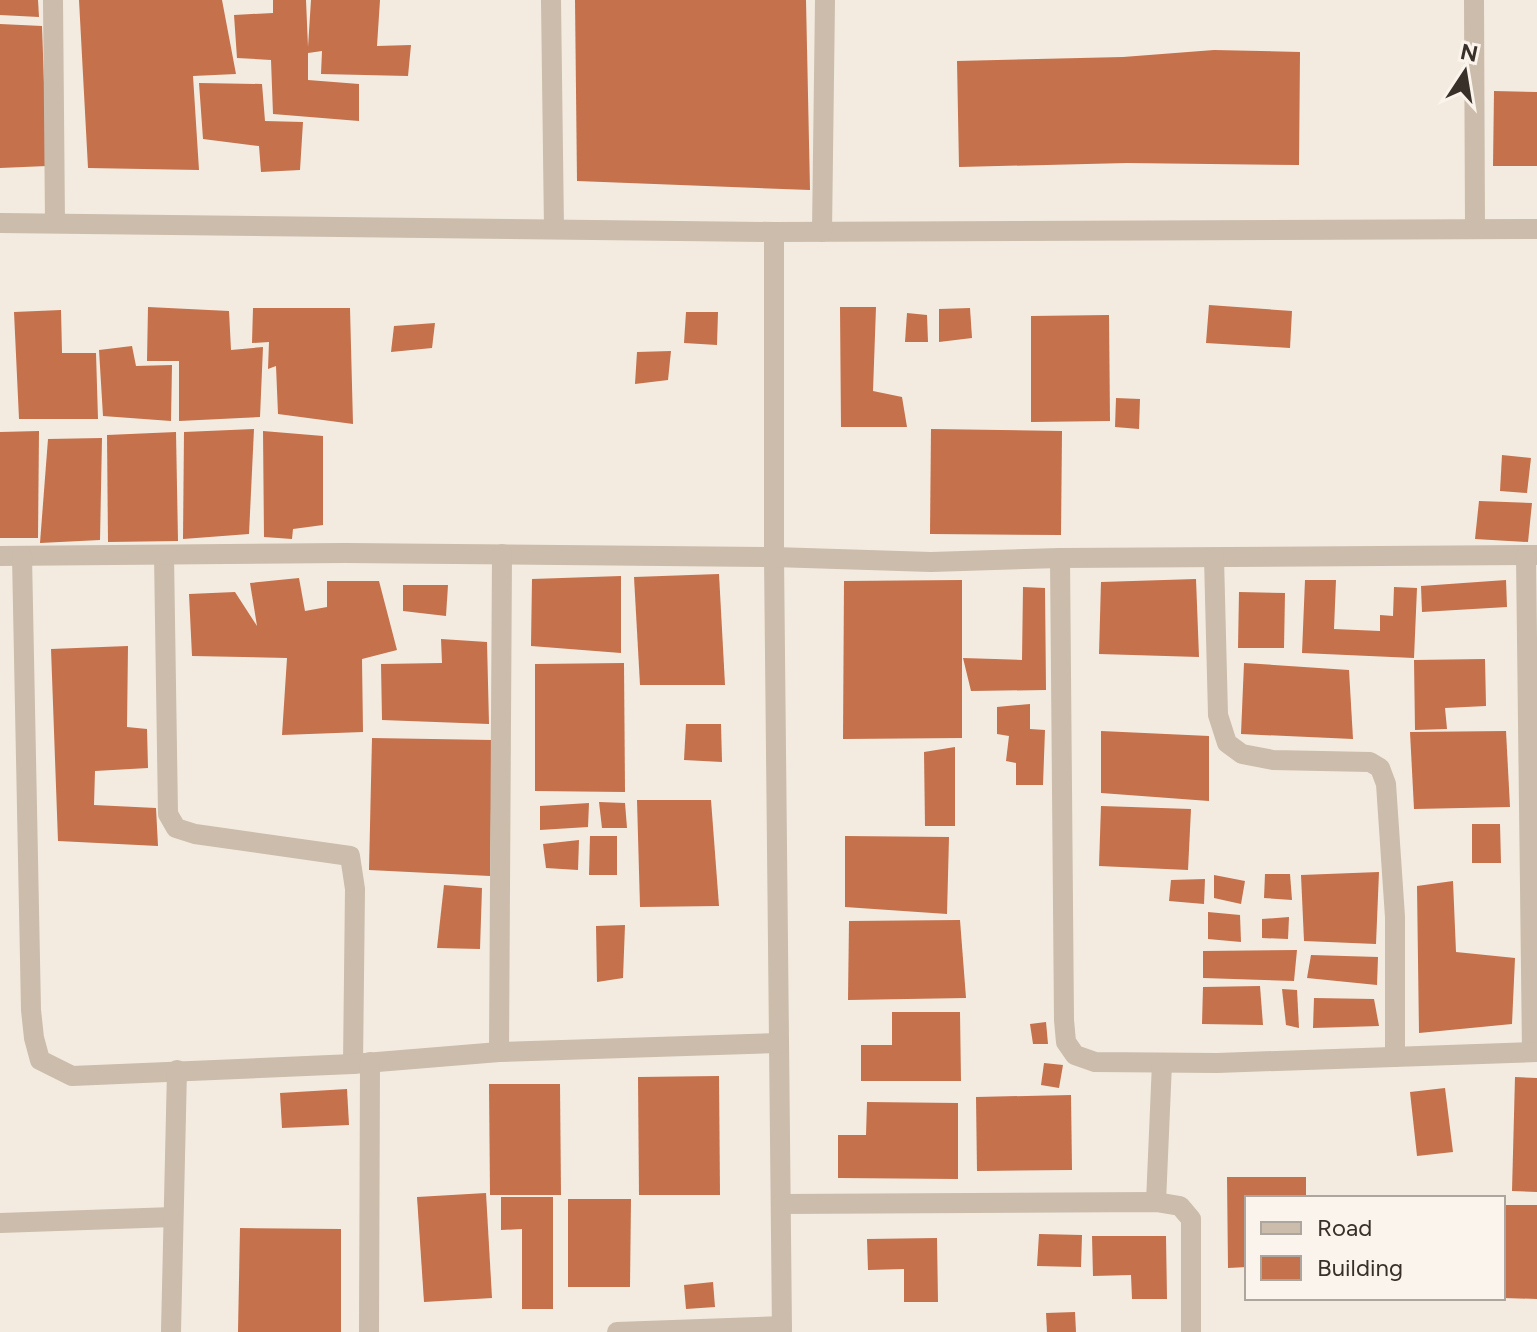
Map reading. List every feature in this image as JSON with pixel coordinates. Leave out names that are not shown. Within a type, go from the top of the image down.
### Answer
[{"type":"street","points":[[53,0],[55,223]]},
{"type":"street","points":[[551,0],[554,229]]},
{"type":"street","points":[[822,232],[825,0]]},
{"type":"street","points":[[1474,0],[1475,228]]},
{"type":"street","points":[[0,223],[774,232],[1537,229]]},
{"type":"street","points":[[617,1332],[782,1329],[774,232]]},
{"type":"street","points":[[499,1052],[502,554]]},
{"type":"street","points":[[0,556],[502,554],[931,562],[1060,558],[1532,556],[1535,1052],[1162,1063],[1095,1062],[1075,1055],[1066,1042],[1060,558]]},
{"type":"street","points":[[164,555],[168,814],[176,828],[195,834],[350,856],[355,889],[369,1332]]},
{"type":"street","points":[[22,556],[31,1010],[40,1060],[72,1076],[361,1063],[499,1052],[779,1043]]},
{"type":"street","points":[[1214,558],[1217,699],[1221,728],[1227,743],[1242,754],[1273,760],[1370,762],[1380,768],[1386,784],[1395,917],[1395,1057]]},
{"type":"street","points":[[1156,1202],[1162,1063]]},
{"type":"street","points":[[171,1332],[177,1070]]},
{"type":"street","points":[[781,1204],[1156,1202],[1180,1206],[1191,1219],[1191,1332]]},
{"type":"street","points":[[0,1223],[173,1217]]},
{"type":"building","points":[[0,0],[38,0],[39,17],[0,15]]},
{"type":"building","points":[[79,0],[222,0],[236,74],[193,76],[199,170],[88,168]]},
{"type":"building","points":[[273,0],[306,0],[308,47],[311,0],[380,0],[377,46],[411,45],[408,76],[321,74],[322,51],[308,53],[308,80],[359,84],[359,121],[273,114],[271,60],[237,58],[234,15],[273,13]]},
{"type":"building","points":[[575,0],[806,0],[810,190],[577,181]]},
{"type":"building","points":[[0,24],[42,26],[47,166],[0,168]]},
{"type":"building","points":[[1214,50],[1300,52],[1299,165],[1127,163],[959,167],[957,61],[1123,57]]},
{"type":"building","points":[[199,83],[262,84],[265,121],[303,122],[300,170],[261,172],[259,146],[203,139]]},
{"type":"building","points":[[1494,91],[1537,92],[1537,166],[1493,166]]},
{"type":"building","points":[[1209,305],[1292,311],[1290,348],[1206,343]]},
{"type":"building","points":[[148,307],[229,311],[231,350],[263,347],[260,417],[179,421],[179,361],[147,361]]},
{"type":"building","points":[[840,307],[876,307],[873,391],[902,397],[907,427],[841,427]]},
{"type":"building","points":[[253,308],[350,308],[353,424],[278,414],[276,366],[268,369],[269,342],[252,343]]},
{"type":"building","points":[[970,308],[972,338],[939,342],[939,309]]},
{"type":"building","points":[[61,310],[62,353],[96,353],[98,419],[19,419],[14,312]]},
{"type":"building","points":[[686,312],[718,312],[717,345],[684,343]]},
{"type":"building","points":[[907,313],[927,315],[928,342],[905,342]]},
{"type":"building","points":[[1109,315],[1110,421],[1031,422],[1031,316]]},
{"type":"building","points":[[435,323],[432,348],[391,352],[394,326]]},
{"type":"building","points":[[132,346],[136,366],[172,365],[171,421],[103,416],[99,350]]},
{"type":"building","points":[[671,351],[668,380],[635,384],[637,352]]},
{"type":"building","points":[[1116,398],[1140,399],[1139,429],[1115,427]]},
{"type":"building","points":[[254,429],[249,534],[183,539],[184,432]]},
{"type":"building","points":[[931,429],[1062,431],[1061,535],[930,534]]},
{"type":"building","points":[[39,431],[38,538],[0,538],[0,432]]},
{"type":"building","points":[[263,431],[323,436],[323,525],[293,529],[292,539],[264,537]]},
{"type":"building","points":[[176,432],[178,541],[108,542],[107,435]]},
{"type":"building","points":[[102,438],[100,540],[40,543],[48,439]]},
{"type":"building","points":[[1502,455],[1531,458],[1527,493],[1500,491]]},
{"type":"building","points":[[1479,501],[1532,503],[1528,542],[1475,539]]},
{"type":"building","points":[[719,574],[725,685],[640,685],[634,577]]},
{"type":"building","points":[[621,576],[621,653],[531,646],[532,579]]},
{"type":"building","points":[[299,578],[305,611],[327,607],[327,581],[379,581],[397,650],[362,659],[363,732],[282,735],[287,658],[192,656],[189,594],[235,592],[257,626],[250,583]]},
{"type":"building","points":[[1196,579],[1199,657],[1099,654],[1101,582]]},
{"type":"building","points":[[962,580],[962,738],[843,739],[844,581]]},
{"type":"building","points":[[1305,580],[1336,580],[1334,629],[1380,631],[1380,615],[1393,616],[1394,587],[1417,588],[1414,658],[1302,653]]},
{"type":"building","points":[[1506,580],[1507,607],[1422,612],[1421,586]]},
{"type":"building","points":[[403,585],[448,585],[446,616],[403,611]]},
{"type":"building","points":[[1023,587],[1045,588],[1046,690],[971,691],[963,658],[1022,660]]},
{"type":"building","points":[[1239,592],[1285,593],[1284,648],[1238,648]]},
{"type":"building","points":[[441,639],[487,642],[489,724],[382,720],[381,664],[442,663]]},
{"type":"building","points":[[128,646],[127,727],[147,729],[148,768],[95,771],[94,805],[156,808],[158,846],[58,841],[51,649]]},
{"type":"building","points":[[1485,659],[1486,706],[1445,708],[1447,729],[1415,730],[1414,660]]},
{"type":"building","points":[[624,663],[625,792],[535,791],[535,664]]},
{"type":"building","points":[[1244,663],[1349,670],[1353,739],[1241,734]]},
{"type":"building","points":[[1030,704],[1030,729],[1045,730],[1043,785],[1016,785],[1016,763],[1006,761],[1009,736],[997,734],[997,707]]},
{"type":"building","points":[[686,724],[721,724],[722,762],[684,760]]},
{"type":"building","points":[[1101,731],[1209,736],[1209,801],[1101,793]]},
{"type":"building","points":[[1506,731],[1510,807],[1414,809],[1410,732]]},
{"type":"building","points":[[372,738],[492,740],[490,876],[369,870]]},
{"type":"building","points":[[955,747],[955,826],[925,826],[924,752]]},
{"type":"building","points":[[637,800],[711,800],[719,906],[640,907]]},
{"type":"building","points":[[599,802],[625,803],[627,828],[602,828]]},
{"type":"building","points":[[589,803],[588,827],[540,830],[540,806]]},
{"type":"building","points":[[1101,806],[1191,809],[1188,870],[1099,866]]},
{"type":"building","points":[[1472,824],[1500,824],[1501,863],[1472,863]]},
{"type":"building","points":[[590,836],[617,836],[617,875],[589,875]]},
{"type":"building","points":[[845,836],[949,837],[947,914],[845,907]]},
{"type":"building","points":[[579,840],[578,870],[546,868],[543,844]]},
{"type":"building","points":[[1379,872],[1376,944],[1304,941],[1301,875]]},
{"type":"building","points":[[1265,874],[1290,874],[1292,900],[1264,898]]},
{"type":"building","points":[[1214,875],[1245,881],[1241,904],[1214,898]]},
{"type":"building","points":[[1205,879],[1204,904],[1169,901],[1171,880]]},
{"type":"building","points":[[1453,881],[1456,952],[1515,958],[1512,1024],[1419,1033],[1417,886]]},
{"type":"building","points":[[444,885],[482,888],[480,949],[437,948]]},
{"type":"building","points":[[1208,912],[1240,915],[1241,942],[1208,939]]},
{"type":"building","points":[[1289,917],[1288,939],[1262,938],[1262,919]]},
{"type":"building","points":[[960,920],[966,998],[848,1000],[849,921]]},
{"type":"building","points":[[625,925],[623,978],[597,982],[596,926]]},
{"type":"building","points":[[1297,950],[1294,981],[1203,978],[1203,951]]},
{"type":"building","points":[[1311,955],[1378,957],[1377,985],[1307,978]]},
{"type":"building","points":[[1260,986],[1263,1025],[1202,1024],[1203,987]]},
{"type":"building","points":[[1282,989],[1297,990],[1299,1028],[1286,1025]]},
{"type":"building","points":[[1314,998],[1374,999],[1379,1026],[1313,1028]]},
{"type":"building","points":[[892,1012],[960,1012],[961,1081],[861,1081],[861,1045],[892,1045]]},
{"type":"building","points":[[1046,1022],[1048,1044],[1033,1044],[1030,1024]]},
{"type":"building","points":[[1044,1063],[1063,1065],[1059,1088],[1041,1085]]},
{"type":"building","points":[[719,1076],[720,1195],[639,1195],[638,1077]]},
{"type":"building","points":[[1515,1077],[1537,1078],[1537,1192],[1512,1191]]},
{"type":"building","points":[[489,1084],[560,1084],[561,1195],[490,1195]]},
{"type":"building","points":[[1445,1088],[1453,1152],[1417,1156],[1410,1092]]},
{"type":"building","points":[[347,1089],[349,1125],[282,1128],[280,1093]]},
{"type":"building","points":[[1071,1095],[1072,1170],[977,1171],[976,1097]]},
{"type":"building","points":[[867,1102],[958,1103],[958,1179],[838,1178],[838,1135],[866,1135]]},
{"type":"building","points":[[1227,1177],[1306,1177],[1306,1196],[1245,1196],[1245,1267],[1228,1268]]},
{"type":"building","points":[[486,1193],[492,1298],[424,1302],[417,1197]]},
{"type":"building","points":[[501,1197],[553,1197],[553,1309],[522,1309],[522,1229],[501,1230]]},
{"type":"building","points":[[568,1199],[631,1199],[630,1287],[568,1287]]},
{"type":"building","points":[[1505,1205],[1537,1205],[1537,1299],[1505,1298]]},
{"type":"building","points":[[240,1228],[341,1229],[341,1332],[238,1332]]},
{"type":"building","points":[[1039,1234],[1082,1235],[1081,1267],[1037,1266]]},
{"type":"building","points":[[1092,1236],[1166,1236],[1167,1299],[1132,1299],[1131,1275],[1093,1276]]},
{"type":"building","points":[[937,1238],[938,1302],[904,1302],[904,1269],[868,1270],[867,1239]]},
{"type":"building","points":[[713,1282],[715,1307],[686,1309],[684,1285]]},
{"type":"building","points":[[1075,1312],[1076,1332],[1047,1332],[1046,1313]]}]
